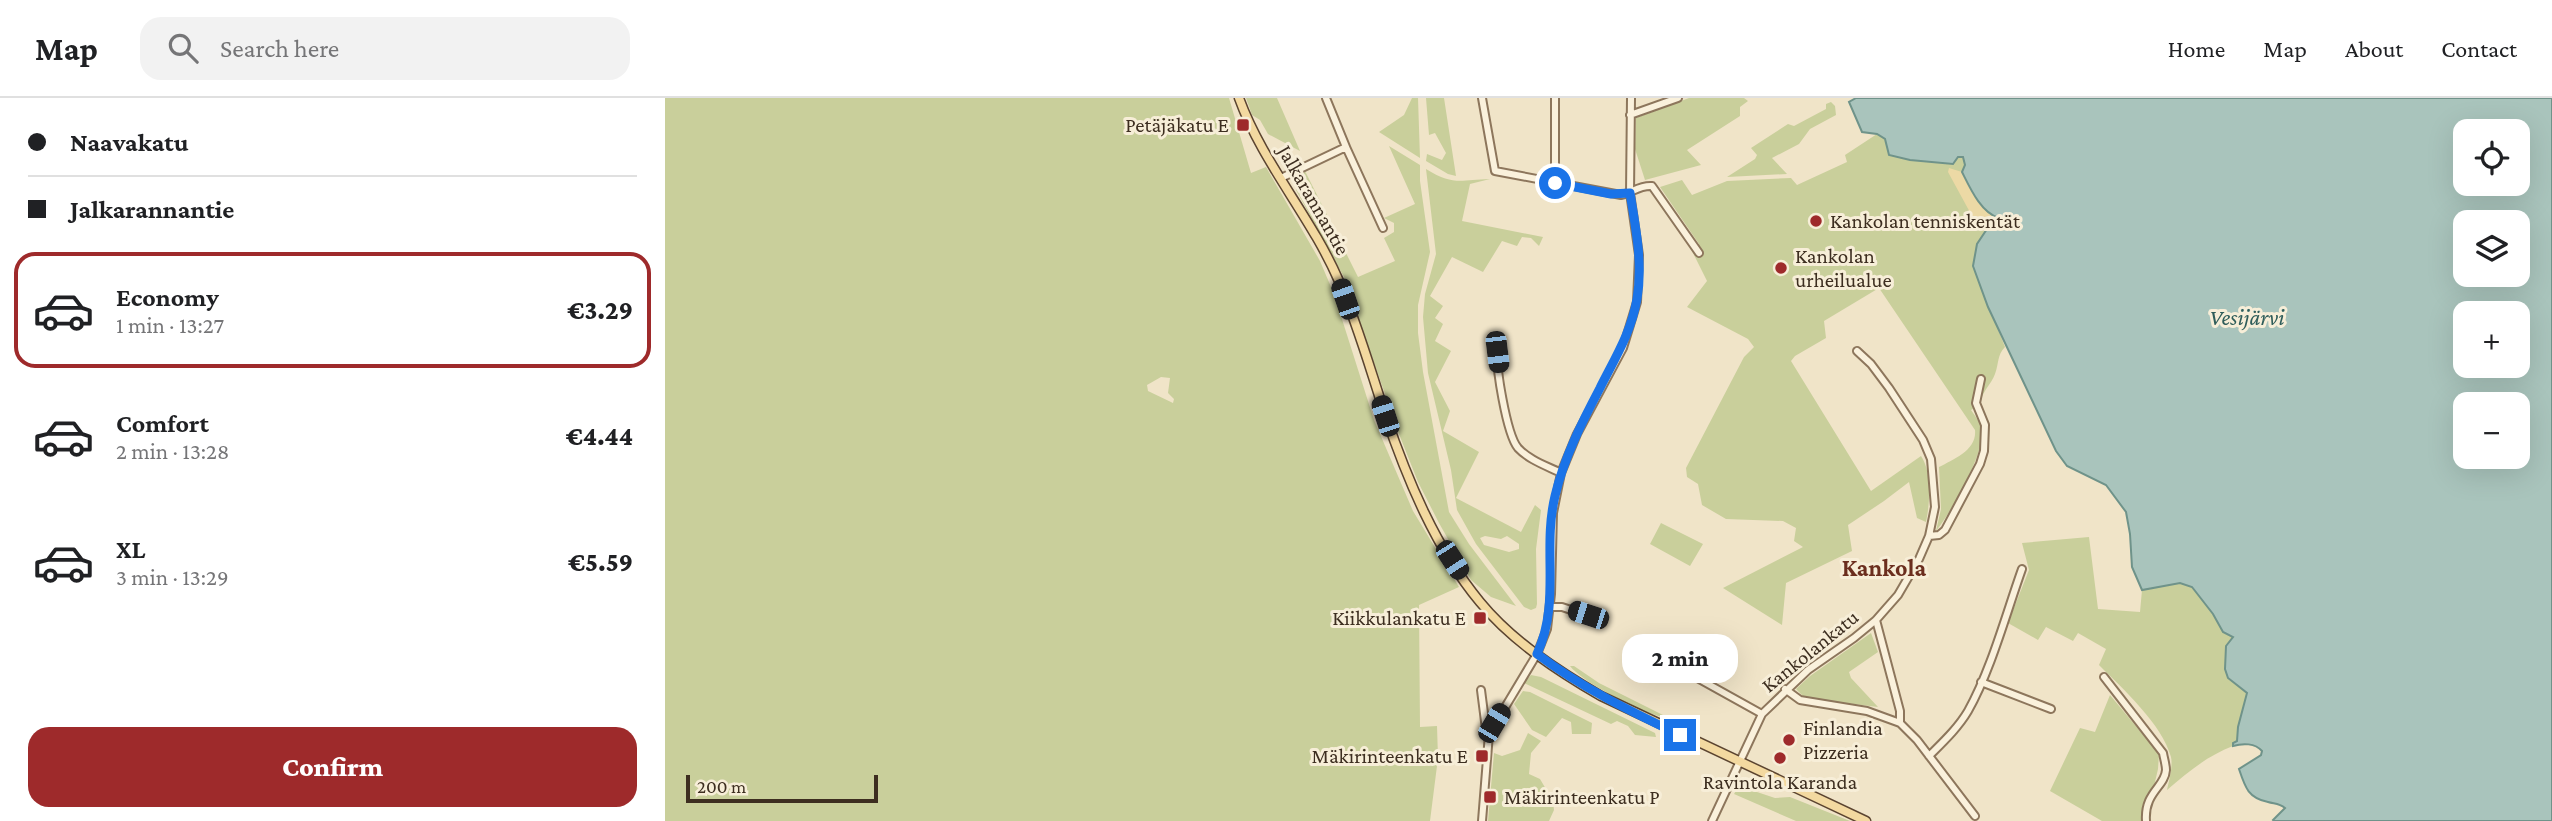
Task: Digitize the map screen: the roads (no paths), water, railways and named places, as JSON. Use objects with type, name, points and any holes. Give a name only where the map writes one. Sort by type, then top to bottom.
[{"type":"main road","name":"Jalkarannantie","points":[[1239,98],[1338,279],[1401,458],[1428,519],[1479,601],[1494,618],[1537,654],[1565,675],[1601,696],[1866,821]]},
{"type":"street","points":[[1326,98],[1383,228]]},
{"type":"street","points":[[1482,98],[1495,171],[1621,195],[1644,186],[1655,188],[1699,254]]},
{"type":"street","points":[[1555,98],[1555,183]]},
{"type":"street","points":[[1487,741],[1494,723],[1537,654],[1547,629],[1554,498],[1577,434],[1623,348],[1637,302],[1639,256],[1630,193],[1630,98]]},
{"type":"street","points":[[1630,116],[1678,98]]},
{"type":"street","points":[[1281,177],[1346,147]]},
{"type":"street","points":[[1498,345],[1499,374],[1513,442],[1526,455],[1561,474]]},
{"type":"street","name":"Kankolankatu","points":[[1712,821],[1762,714],[1785,690],[1876,620],[1898,595],[1929,536],[1935,507],[1935,481],[1931,459],[1923,440],[1889,388],[1857,351]]},
{"type":"street","points":[[1929,536],[1939,535],[1945,530],[1980,464],[1986,440],[1986,425],[1976,403],[1981,379]]},
{"type":"street","points":[[1929,755],[1967,712],[1981,682],[2022,569]]},
{"type":"street","points":[[1550,607],[1562,607],[1598,619]]},
{"type":"street","points":[[1876,620],[1900,711],[1900,723]]},
{"type":"street","points":[[1690,674],[1762,714]]},
{"type":"street","points":[[2104,677],[2163,754],[2166,769],[2164,778],[2153,790],[2145,808],[2146,821]]},
{"type":"street","points":[[1981,682],[2051,709]]},
{"type":"street","points":[[1481,690],[1487,741],[1482,821]]},
{"type":"street","points":[[1785,690],[1800,700],[1867,711],[1900,723],[1929,755],[1975,816]]},
{"type":"water","name":"Vesijärvi","points":[[1856,98],[2552,98],[2552,821],[2274,821],[2285,808],[2252,795],[2239,769],[2261,755],[2262,751],[2249,744],[2233,746],[2237,741],[2247,693],[2228,678],[2225,669],[2226,646],[2233,637],[2223,632],[2192,587],[2180,583],[2142,590],[2132,567],[2126,512],[2106,485],[2067,466],[2056,451],[1988,307],[1973,266],[1977,244],[1991,223],[1999,218],[1987,211],[1972,192],[1962,172],[1965,165],[1963,157],[1958,157],[1953,164],[1889,155],[1885,139],[1877,134],[1862,132],[1849,102]]},
{"type":"place","name":"Petäjäkatu E","points":[[1243,125]]},
{"type":"place","name":"Kankolan tenniskentät","points":[[1816,221]]},
{"type":"place","name":"Kankolan urheilualue","points":[[1781,268]]},
{"type":"place","name":"Kiikkulankatu E","points":[[1480,618]]},
{"type":"place","name":"Finlandia Pizzeria","points":[[1789,740]]},
{"type":"place","name":"Mäkirinteenkatu E","points":[[1482,756]]},
{"type":"place","name":"Ravintola Karanda","points":[[1780,758]]},
{"type":"place","name":"Mäkirinteenkatu P","points":[[1490,797]]},
{"type":"district","name":"Kankola","points":[[1884,567]]}]
